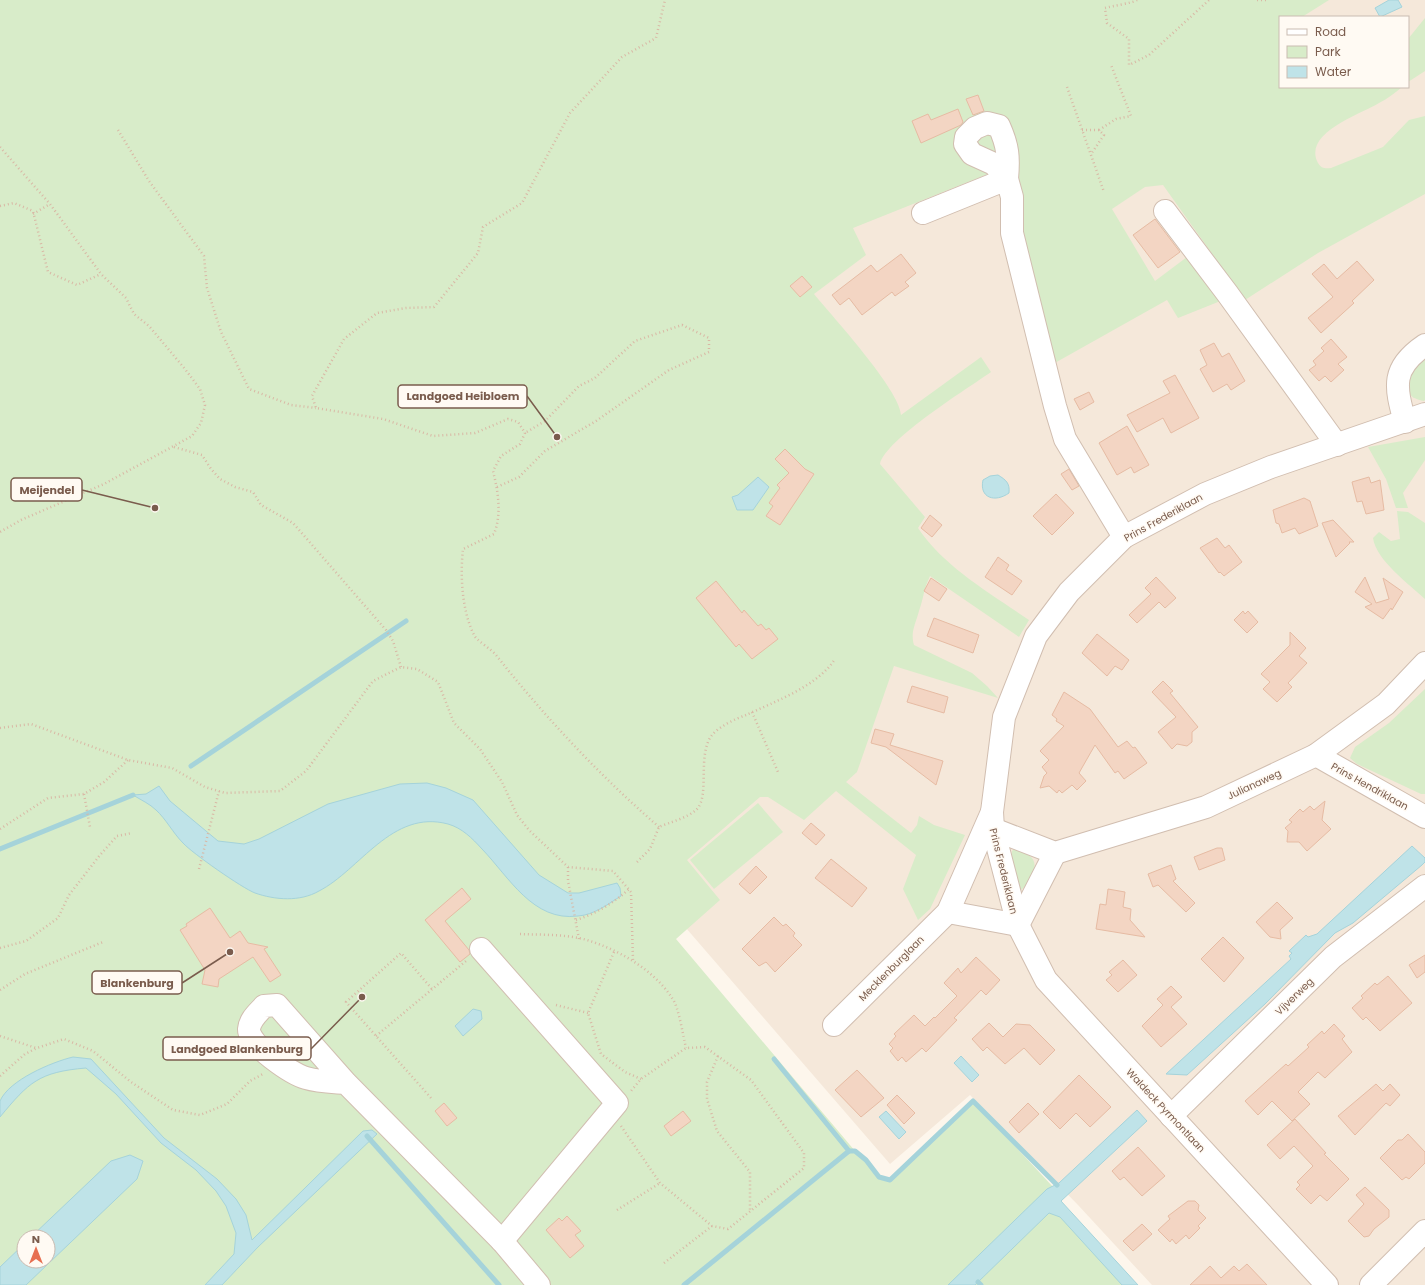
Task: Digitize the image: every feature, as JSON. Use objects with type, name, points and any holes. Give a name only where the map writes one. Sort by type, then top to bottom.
[{"type":"street","points":[[923,213],[1007,179],[1012,197],[1012,233],[1055,406],[1065,439],[1124,537]]},
{"type":"street","points":[[1165,211],[1227,293],[1337,445]]},
{"type":"street","points":[[1405,422],[1398,395],[1397,382],[1401,368],[1408,358],[1425,345]]},
{"type":"street","name":"Prins Frederiklaan","points":[[1018,925],[993,821],[1004,717],[1036,636],[1068,592],[1124,537],[1205,494],[1271,467],[1425,414]]},
{"type":"street","name":"Julianaweg","points":[[1055,853],[1206,807],[1316,755],[1386,704],[1425,663]]},
{"type":"street","name":"Prins Hendriklaan","points":[[1316,755],[1425,817]]},
{"type":"street","points":[[948,912],[1018,925],[1055,853],[993,821]]},
{"type":"street","name":"Mecklenburglaan","points":[[834,1025],[948,912],[993,821]]},
{"type":"street","name":"Vijverweg","points":[[1171,1116],[1333,957],[1425,886]]},
{"type":"street","name":"Waldeck Pyrmontlaan","points":[[1018,925],[1046,980],[1327,1285]]},
{"type":"street","points":[[481,949],[614,1107],[502,1241]]},
{"type":"street","points":[[346,1083],[306,1078],[282,1066],[255,1044],[249,1030],[252,1019],[264,1006],[277,1005],[346,1083],[502,1241],[539,1285]]},
{"type":"street","points":[[1371,1285],[1425,1231]]},
{"type":"path","points":[[316,408],[312,396],[344,339],[377,313],[406,308],[434,307],[478,253],[483,227],[522,203],[570,113],[622,57],[656,38],[665,0]]},
{"type":"path","points":[[1137,0],[1133,3],[1121,3],[1105,8],[1107,23],[1129,39],[1129,65],[1149,55],[1209,0]]},
{"type":"path","points":[[1257,0],[1270,0]]},
{"type":"path","points":[[1082,130],[1099,130],[1116,119],[1131,116],[1111,65]]},
{"type":"path","points":[[1067,87],[1104,192]]},
{"type":"path","points":[[118,130],[149,181],[204,256],[207,288],[219,325],[249,389],[291,404],[383,419],[433,436],[476,434],[508,419],[518,422],[525,433]]},
{"type":"path","points":[[1091,154],[1104,135],[1099,130]]},
{"type":"path","points":[[0,148],[50,204],[101,274],[126,298],[134,314],[153,332],[186,369],[200,389],[205,405],[201,423],[192,436],[104,484],[21,520],[0,532]]},
{"type":"path","points":[[0,206],[14,203],[33,211],[48,272],[77,285],[101,274]]},
{"type":"path","points":[[33,214],[50,204]]},
{"type":"path","points":[[497,487],[519,477],[545,451],[596,421],[669,370],[709,352],[709,338],[682,325],[634,341],[595,378],[579,386],[545,421],[525,433],[520,444],[501,456],[493,471],[497,487],[499,522],[494,534],[463,549],[462,562],[466,609],[475,637],[490,647],[527,694],[622,795],[659,827]]},
{"type":"path","points":[[174,447],[202,456],[211,469],[220,478],[235,487],[253,492],[261,505],[293,523],[386,630],[401,667]]},
{"type":"path","points":[[636,862],[650,849],[659,827],[688,815],[698,808],[703,792],[704,758],[712,735],[732,721],[789,694],[828,670],[835,659]]},
{"type":"path","points":[[0,728],[31,724],[128,760],[172,768],[205,787],[219,791],[254,793],[280,791],[306,771],[373,681],[401,667],[417,669],[438,682],[454,723],[480,749],[502,782],[517,815],[529,830],[568,867],[613,871],[629,889],[631,892],[633,962]]},
{"type":"path","points":[[752,712],[778,772]]},
{"type":"path","points":[[0,829],[48,798],[84,794],[104,782],[128,760]]},
{"type":"path","points":[[199,869],[219,791]]},
{"type":"path","points":[[84,794],[90,827]]},
{"type":"path","points":[[0,948],[26,941],[58,918],[69,895],[100,854],[117,836],[132,833]]},
{"type":"path","points":[[568,867],[568,881],[579,939]]},
{"type":"path","points":[[576,920],[588,916],[620,897],[629,889]]},
{"type":"path","points":[[520,934],[551,935],[586,940],[633,962],[659,981],[674,999],[686,1048]]},
{"type":"path","points":[[0,990],[25,974],[102,942]]},
{"type":"path","points":[[376,1036],[481,949]]},
{"type":"path","points":[[614,952],[588,1014],[601,1054],[625,1072],[641,1079]]},
{"type":"path","points":[[431,1098],[346,1002],[401,953],[432,989]]},
{"type":"path","points":[[554,1004],[588,1014]]},
{"type":"path","points":[[0,1036],[37,1048]]},
{"type":"path","points":[[0,1076],[26,1054],[37,1048],[64,1040],[93,1051],[131,1082],[173,1110],[200,1115],[227,1104],[250,1081],[271,1069],[282,1066]]},
{"type":"path","points":[[705,1047],[751,1080],[804,1153],[804,1168],[728,1229],[712,1226],[660,1183],[614,1107],[641,1079],[686,1048],[705,1047]]},
{"type":"path","points":[[718,1056],[707,1082],[707,1100],[717,1131],[750,1172],[750,1211]]},
{"type":"path","points":[[617,1210],[660,1183]]},
{"type":"path","points":[[664,1263],[712,1226]]},
{"type":"shaded area","points":[[931,0],[1425,0],[1425,1285],[1152,1285],[1078,1205],[970,1095],[890,1164],[673,913],[747,173]]},
{"type":"green space","points":[[0,0],[1329,0],[1304,16],[1279,16],[1279,88],[1401,88],[1391,96],[1336,126],[1318,143],[1315,152],[1320,166],[1331,168],[1383,147],[1409,120],[1425,116],[1425,194],[1318,253],[1245,300],[1163,185],[1145,187],[1112,209],[1155,281],[1191,254],[1223,300],[1178,318],[1167,300],[1053,364],[1008,166],[853,228],[866,255],[814,294],[864,353],[878,372],[890,389],[898,404],[901,415],[981,357],[991,372],[911,428],[896,441],[880,464],[925,517],[918,528],[941,555],[954,567],[1029,620],[1019,637],[930,576],[914,628],[914,645],[972,673],[998,698],[894,666],[857,772],[846,782],[911,833],[917,825],[919,816],[934,825],[965,835],[930,909],[918,920],[903,889],[916,855],[836,791],[804,820],[768,797],[760,797],[687,860],[720,900],[676,939],[855,1151],[866,1160],[879,1177],[890,1180],[973,1101],[1054,1188],[1064,1213],[1131,1285],[0,1285]]},
{"type":"green space","points":[[1425,18],[1425,71],[1409,81],[1409,38]]},
{"type":"green space","points":[[1425,353],[1424,401],[1419,400],[1409,394],[1406,377]]},
{"type":"green space","points":[[1425,437],[1425,460],[1403,493],[1408,508],[1396,508],[1386,479],[1368,447]]},
{"type":"green space","points":[[1397,511],[1408,512],[1425,523],[1425,599],[1394,571],[1380,555],[1375,546],[1373,538],[1379,532],[1391,541],[1400,539]]},
{"type":"green space","points":[[1425,689],[1425,794],[1421,794],[1357,764],[1350,758],[1355,747],[1389,723]]},
{"type":"green space","points":[[758,803],[783,832],[714,889],[690,860]]},
{"type":"green space","points":[[1015,848],[1031,857],[1035,864],[1030,880],[1021,890],[1016,889],[1011,862],[1012,851]]},
{"type":"water","points":[[1389,0],[1398,0],[1402,7],[1382,16],[1379,16],[1375,8]]},
{"type":"water","points":[[998,475],[1007,482],[1009,493],[998,498],[989,497],[983,491],[983,480],[990,476]]},
{"type":"water","points":[[758,477],[769,487],[753,510],[737,510],[732,497],[738,495]]},
{"type":"water","points":[[427,783],[446,788],[473,800],[539,875],[568,893],[579,893],[617,883],[620,888],[621,896],[590,914],[562,916],[548,912],[535,905],[523,895],[478,845],[458,828],[448,824],[428,822],[410,825],[393,833],[378,844],[349,870],[312,895],[287,899],[271,897],[249,890],[206,862],[183,843],[156,810],[133,795],[146,794],[159,786],[170,801],[218,841],[244,844],[259,839],[328,804],[400,784]]},
{"type":"water","points":[[1412,846],[1425,858],[1425,862],[1422,865],[1353,923],[1335,933],[1265,1004],[1187,1075],[1166,1074],[1291,959],[1289,956],[1292,953],[1289,951],[1306,935],[1308,937],[1317,934]]},
{"type":"water","points":[[473,1009],[481,1011],[482,1019],[463,1036],[455,1026]]},
{"type":"water","points":[[961,1056],[979,1075],[972,1082],[954,1063]]},
{"type":"water","points":[[73,1057],[91,1059],[164,1138],[217,1179],[236,1199],[246,1215],[252,1240],[363,1131],[372,1130],[377,1134],[258,1247],[222,1285],[205,1285],[234,1254],[236,1233],[226,1206],[216,1191],[196,1170],[161,1143],[116,1094],[86,1068],[57,1072],[36,1081],[19,1095],[0,1117],[0,1101],[12,1086],[32,1073],[64,1059]]},
{"type":"water","points":[[1137,1110],[1147,1121],[1061,1201],[1138,1285],[1122,1285],[1060,1217],[1049,1213],[975,1285],[948,1285],[1047,1189],[1059,1183]]},
{"type":"water","points":[[886,1111],[906,1132],[899,1139],[879,1117]]},
{"type":"water","points":[[130,1155],[143,1161],[137,1179],[56,1256],[56,1229],[39,1229],[111,1161]]},
{"type":"water","points":[[16,1252],[16,1269],[43,1269],[26,1285],[0,1285],[0,1267]]},
{"type":"building","points":[[978,95],[984,111],[973,115],[966,99]]},
{"type":"building","points":[[958,109],[963,122],[961,125],[921,143],[912,121],[928,114],[931,120]]},
{"type":"building","points":[[1155,219],[1180,252],[1158,268],[1133,235]]},
{"type":"building","points":[[901,254],[916,273],[905,282],[909,286],[895,296],[892,292],[862,315],[849,298],[840,305],[832,295],[871,265],[877,272]]},
{"type":"building","points":[[1357,261],[1374,280],[1352,301],[1354,303],[1321,333],[1308,318],[1333,297],[1312,274],[1324,264],[1337,279]]},
{"type":"building","points":[[802,276],[812,287],[800,297],[790,286]]},
{"type":"building","points":[[1331,339],[1347,357],[1338,364],[1344,370],[1331,382],[1325,376],[1319,381],[1309,370],[1316,365],[1313,361],[1324,351],[1321,348]]},
{"type":"building","points":[[1214,343],[1222,357],[1229,353],[1245,381],[1231,390],[1227,384],[1213,392],[1200,369],[1207,365],[1200,350]]},
{"type":"building","points":[[1175,375],[1199,418],[1171,433],[1163,418],[1137,432],[1127,415],[1170,393],[1163,381]]},
{"type":"building","points":[[1089,392],[1094,402],[1080,410],[1074,399]]},
{"type":"building","points":[[1127,426],[1149,465],[1134,473],[1131,467],[1117,475],[1099,443]]},
{"type":"building","points":[[785,449],[805,469],[814,474],[780,525],[766,516],[773,506],[769,503],[780,488],[777,485],[789,473],[775,459]]},
{"type":"building","points":[[1069,469],[1079,486],[1072,490],[1061,474]]},
{"type":"building","points":[[1369,477],[1371,483],[1380,480],[1384,510],[1366,514],[1362,501],[1357,502],[1352,482]]},
{"type":"building","points":[[1056,494],[1074,513],[1052,535],[1033,516]]},
{"type":"building","points":[[1304,498],[1310,501],[1318,526],[1299,534],[1295,528],[1282,533],[1279,524],[1276,523],[1273,510]]},
{"type":"building","points":[[930,515],[942,525],[932,537],[921,528]]},
{"type":"building","points":[[1333,520],[1354,542],[1349,542],[1350,543],[1336,557],[1322,523]]},
{"type":"building","points":[[1217,538],[1225,548],[1229,545],[1242,562],[1224,576],[1220,572],[1219,573],[1200,548]]},
{"type":"building","points":[[998,557],[1009,565],[1006,570],[1022,581],[1012,595],[985,577]]},
{"type":"building","points":[[1156,577],[1176,598],[1165,608],[1159,602],[1137,623],[1129,615],[1151,594],[1145,588]]},
{"type":"building","points":[[1365,577],[1376,603],[1389,599],[1383,578],[1403,592],[1392,610],[1391,608],[1383,619],[1365,607],[1372,604],[1355,592]]},
{"type":"building","points":[[931,578],[947,589],[939,601],[924,591]]},
{"type":"building","points":[[716,581],[742,613],[744,610],[758,626],[761,624],[766,630],[769,628],[778,639],[752,659],[739,644],[736,647],[696,598]]},
{"type":"building","points":[[1243,611],[1245,614],[1248,611],[1258,622],[1247,633],[1234,620]]},
{"type":"building","points":[[934,618],[979,635],[973,653],[927,636]]},
{"type":"building","points":[[1290,632],[1306,648],[1299,656],[1307,663],[1288,683],[1292,687],[1277,702],[1263,689],[1270,682],[1261,674],[1290,645]]},
{"type":"building","points":[[1097,634],[1129,660],[1122,670],[1115,666],[1107,676],[1082,653]]},
{"type":"building","points":[[1163,681],[1173,691],[1170,693],[1198,727],[1192,732],[1192,742],[1187,746],[1177,744],[1172,749],[1158,732],[1176,717],[1152,692]]},
{"type":"building","points":[[912,686],[948,697],[944,713],[907,702]]},
{"type":"building","points":[[1064,692],[1090,709],[1118,747],[1127,741],[1133,748],[1135,747],[1147,763],[1124,779],[1118,771],[1115,773],[1095,745],[1079,773],[1086,781],[1077,790],[1072,785],[1062,793],[1059,790],[1057,793],[1049,786],[1040,788],[1044,776],[1047,773],[1042,767],[1049,760],[1040,751],[1064,726],[1056,721],[1057,719],[1052,715]]},
{"type":"building","points":[[875,729],[894,734],[890,745],[943,761],[936,785],[886,747],[871,743]]},
{"type":"building","points":[[1325,801],[1322,820],[1331,829],[1307,851],[1299,842],[1287,842],[1288,831],[1285,828],[1292,822],[1289,820],[1300,809],[1303,812],[1310,806],[1314,810]]},
{"type":"building","points":[[811,823],[825,835],[816,845],[802,833]]},
{"type":"building","points":[[1217,848],[1222,848],[1225,860],[1199,870],[1194,857]]},
{"type":"building","points":[[831,859],[867,888],[852,907],[815,878]]},
{"type":"building","points":[[1171,865],[1176,879],[1173,881],[1195,903],[1186,912],[1158,885],[1153,887],[1148,874]]},
{"type":"building","points":[[756,866],[767,877],[750,894],[739,884]]},
{"type":"building","points":[[462,888],[471,899],[445,921],[469,950],[470,954],[460,962],[425,920]]},
{"type":"building","points":[[1108,889],[1125,892],[1123,907],[1131,909],[1130,920],[1145,937],[1096,929],[1100,904],[1106,905]]},
{"type":"building","points":[[1277,902],[1293,918],[1280,930],[1281,939],[1270,937],[1256,922]]},
{"type":"building","points":[[210,908],[230,938],[240,931],[248,943],[268,947],[264,949],[281,975],[270,982],[253,957],[219,979],[218,987],[202,984],[205,970],[180,930],[187,926],[186,924]]},
{"type":"building","points":[[774,917],[783,926],[786,924],[795,933],[793,936],[802,945],[775,972],[766,962],[759,966],[742,949]]},
{"type":"building","points":[[1223,937],[1244,958],[1224,982],[1201,959]]},
{"type":"building","points":[[1425,955],[1425,972],[1417,978],[1409,965]]},
{"type":"building","points":[[976,957],[1000,980],[986,995],[981,990],[954,1018],[957,1020],[926,1052],[922,1048],[906,1062],[902,1057],[898,1061],[890,1051],[893,1048],[889,1044],[896,1036],[894,1034],[914,1015],[925,1026],[934,1017],[935,1018],[957,996],[944,983],[958,968],[961,973]]},
{"type":"building","points":[[1123,960],[1137,975],[1118,992],[1106,980],[1112,975],[1109,972]]},
{"type":"building","points":[[1388,976],[1412,1003],[1380,1031],[1366,1017],[1363,1020],[1352,1008],[1363,998],[1361,996],[1375,983],[1377,985]]},
{"type":"building","points":[[1171,986],[1182,997],[1171,1007],[1187,1024],[1161,1047],[1142,1026],[1163,1005],[1157,999]]},
{"type":"building","points":[[989,1023],[1003,1037],[1016,1024],[1030,1025],[1055,1050],[1040,1065],[1024,1048],[1005,1064],[987,1047],[983,1051],[972,1039]]},
{"type":"building","points":[[1334,1024],[1345,1036],[1342,1039],[1352,1052],[1325,1078],[1318,1072],[1298,1092],[1310,1104],[1292,1121],[1272,1101],[1258,1115],[1245,1101],[1286,1064],[1288,1066],[1309,1047],[1307,1045],[1322,1031],[1324,1034]]},
{"type":"building","points":[[857,1070],[884,1098],[861,1117],[835,1090]]},
{"type":"building","points":[[1079,1075],[1111,1107],[1090,1127],[1076,1113],[1060,1129],[1043,1112]]},
{"type":"building","points":[[1376,1084],[1383,1091],[1390,1084],[1400,1095],[1390,1106],[1386,1103],[1355,1135],[1338,1116]]},
{"type":"building","points":[[897,1095],[915,1113],[904,1124],[887,1105]]},
{"type":"building","points":[[444,1103],[457,1118],[447,1126],[435,1111]]},
{"type":"building","points":[[1028,1103],[1039,1114],[1019,1133],[1009,1122]]},
{"type":"building","points":[[683,1111],[691,1121],[671,1136],[664,1126]]},
{"type":"building","points":[[1295,1119],[1326,1153],[1324,1154],[1349,1179],[1327,1201],[1320,1195],[1311,1204],[1296,1189],[1300,1185],[1297,1182],[1313,1166],[1294,1146],[1280,1159],[1267,1145]]},
{"type":"building","points":[[1408,1134],[1425,1152],[1425,1163],[1409,1179],[1406,1177],[1402,1180],[1380,1158],[1398,1140],[1402,1140]]},
{"type":"building","points":[[1138,1147],[1165,1176],[1142,1196],[1124,1177],[1120,1180],[1112,1171]]},
{"type":"building","points":[[1365,1187],[1389,1210],[1389,1217],[1374,1229],[1369,1236],[1364,1237],[1348,1221],[1364,1204],[1356,1195]]},
{"type":"building","points":[[1188,1201],[1195,1201],[1199,1205],[1198,1210],[1206,1218],[1198,1226],[1200,1228],[1189,1239],[1186,1235],[1176,1244],[1172,1239],[1170,1242],[1158,1230],[1170,1219],[1168,1216]]},
{"type":"building","points":[[567,1216],[581,1231],[575,1235],[584,1246],[570,1258],[546,1230],[559,1218],[562,1221]]},
{"type":"building","points":[[1142,1224],[1152,1234],[1133,1251],[1123,1241]]},
{"type":"building","points":[[1247,1264],[1267,1285],[1190,1285],[1210,1266],[1221,1278],[1234,1266],[1239,1271]]},
{"type":"waterway","points":[[191,766],[406,621]]},
{"type":"waterway","points":[[0,849],[133,795]]},
{"type":"waterway","points":[[774,1059],[849,1151]]},
{"type":"waterway","points":[[684,1285],[849,1151],[855,1151],[866,1160],[879,1177],[890,1180],[973,1101],[1057,1185]]},
{"type":"waterway","points":[[367,1136],[499,1285]]},
{"type":"waterway","points":[[978,1282],[981,1285]]},
{"type":"place","name":"Landgoed Heibloem","points":[[557,437]]},
{"type":"place","name":"Meijendel","points":[[155,508]]},
{"type":"place","name":"Blankenburg","points":[[230,952]]},
{"type":"place","name":"Landgoed Blankenburg","points":[[362,997]]}]
